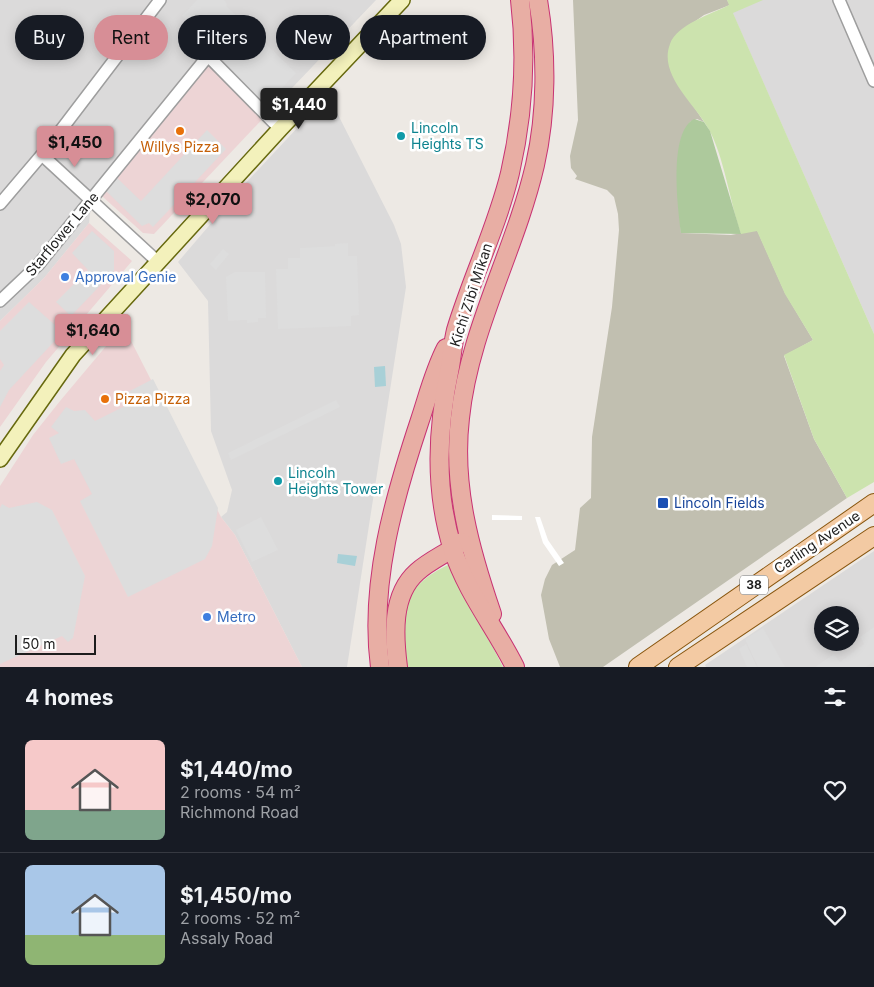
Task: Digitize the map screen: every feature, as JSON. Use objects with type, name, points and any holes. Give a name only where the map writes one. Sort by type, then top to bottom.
[{"type":"highway","name":"Kichi Zībī Mīkan","points":[[515,667],[501,640],[469,591],[453,549],[441,490],[439,446],[442,406],[456,330],[504,193],[519,128],[524,54],[520,0]]},
{"type":"highway","name":"Kichi Zībī Mīkan","points":[[501,640],[468,537],[459,476],[460,418],[473,354],[535,165],[542,117],[543,74],[538,0]]},
{"type":"highway","points":[[380,667],[377,630],[379,599],[392,515],[406,460],[436,372],[456,330]]},
{"type":"highway","points":[[398,667],[396,614],[403,590],[417,572],[468,537]]},
{"type":"main road","points":[[0,459],[65,364],[280,129],[402,0]]},
{"type":"main road","name":"Carling Avenue","points":[[638,667],[874,503]]},
{"type":"main road","name":"Carling Avenue","points":[[678,667],[874,536]]},
{"type":"street","points":[[839,0],[874,81]]},
{"type":"street","points":[[0,204],[42,155],[154,2]]},
{"type":"street","name":"Starflower Lane","points":[[0,301],[38,266],[208,56],[280,129]]},
{"type":"street","points":[[42,155],[158,262]]},
{"type":"shaded area","points":[[0,0],[376,0],[350,27],[350,15],[276,15],[276,60],[319,60],[270,111],[217,60],[266,60],[266,15],[178,15],[178,60],[196,60],[93,188],[89,223],[44,278],[0,321]]},
{"type":"shaded area","points":[[197,0],[224,0],[227,4],[226,6],[235,15],[183,15]]},
{"type":"shaded area","points":[[573,0],[727,0],[730,5],[704,15],[677,34],[674,77],[704,122],[697,119],[690,122],[680,144],[677,182],[681,233],[731,235],[757,230],[785,293],[813,340],[784,356],[814,439],[847,498],[603,667],[560,667],[549,639],[541,595],[545,579],[552,565],[575,550],[580,508],[591,498],[592,437],[612,307],[619,230],[614,197],[607,190],[575,179],[577,176],[571,168],[570,156],[578,120]]},
{"type":"shaded area","points":[[727,0],[874,0],[874,334],[753,59]]},
{"type":"shaded area","points":[[266,44],[276,54],[276,60],[282,60],[296,73],[266,105],[223,62],[224,60],[266,60]]},
{"type":"shaded area","points":[[196,60],[217,60],[270,111],[154,234],[143,233],[93,188]]},
{"type":"shaded area","points":[[328,95],[394,225],[401,244],[406,287],[347,667],[302,667],[235,535],[221,517],[227,512],[232,490],[211,431],[208,301],[178,262],[243,186]]},
{"type":"shaded area","points":[[207,130],[226,149],[153,227],[149,223],[142,226],[105,190],[117,178],[141,201]]},
{"type":"shaded area","points":[[89,223],[132,261],[46,362],[0,427],[0,321],[44,278]]},
{"type":"shaded area","points":[[92,231],[114,251],[114,271],[71,316],[56,302],[88,270],[72,253]]},
{"type":"shaded area","points":[[348,243],[348,256],[357,256],[359,315],[351,316],[351,326],[278,329],[276,269],[288,269],[288,258],[300,258],[300,248],[335,246],[335,244]]},
{"type":"shaded area","points":[[223,249],[229,254],[216,270],[210,264]]},
{"type":"shaded area","points":[[235,272],[265,272],[266,318],[258,318],[258,322],[247,323],[247,320],[228,321],[226,277]]},
{"type":"shaded area","points":[[29,302],[63,332],[9,390],[0,407],[0,371],[4,365],[0,359],[0,331]]},
{"type":"shaded area","points":[[123,331],[128,335],[221,517],[235,535],[302,667],[0,667],[0,486],[33,435],[112,339]]},
{"type":"shaded area","points":[[153,379],[218,508],[212,546],[205,559],[128,597],[80,501],[92,494],[74,459],[61,464],[49,438],[59,433],[51,427],[66,407],[74,411],[85,410],[95,421],[131,403],[126,393]]},
{"type":"shaded area","points":[[336,400],[340,407],[231,460],[228,453]]},
{"type":"shaded area","points":[[37,502],[52,510],[85,576],[73,638],[68,642],[62,636],[0,664],[0,508],[2,504],[9,508]]},
{"type":"shaded area","points":[[261,517],[278,550],[252,562],[236,530]]},
{"type":"shaded area","points":[[874,551],[874,667],[706,667],[705,665]]},
{"type":"shaded area","points":[[874,627],[874,661],[866,667],[815,667],[834,654],[840,662],[855,651],[859,651],[859,648],[864,644],[860,637]]},
{"type":"shaded area","points":[[763,628],[785,667],[758,667],[745,639]]},
{"type":"shaded area","points":[[746,644],[757,667],[747,667],[739,649]]},
{"type":"green space","points":[[727,0],[763,0],[733,13],[874,334],[874,482],[847,498],[814,439],[784,355],[813,340],[785,294],[757,231],[741,234],[723,165],[714,139],[673,78],[669,67],[670,44],[674,37],[687,25],[729,5]]},
{"type":"green space","points":[[694,119],[704,122],[710,131],[741,234],[681,233],[677,190],[678,155],[681,139],[686,127]]},
{"type":"green space","points":[[450,564],[503,667],[405,667],[402,633],[406,605],[420,583]]},
{"type":"water","points":[[385,366],[386,386],[375,387],[374,367]]},
{"type":"water","points":[[338,554],[357,556],[355,566],[337,563]]},
{"type":"pier","points":[[492,515],[522,516],[522,520],[492,520]]},
{"type":"pier","points":[[535,517],[540,517],[548,540],[564,563],[559,566],[543,543]]},
{"type":"place","name":"Willys Pizza","points":[[180,131]]},
{"type":"place","name":"Lincoln Heights TS","points":[[401,136]]},
{"type":"place","name":"Approval Genie","points":[[65,277]]},
{"type":"place","name":"Pizza Pizza","points":[[105,399]]},
{"type":"place","name":"Lincoln Heights Tower","points":[[278,481]]},
{"type":"place","name":"Lincoln Fields","points":[[663,503]]},
{"type":"place","name":"Metro","points":[[207,617]]}]
